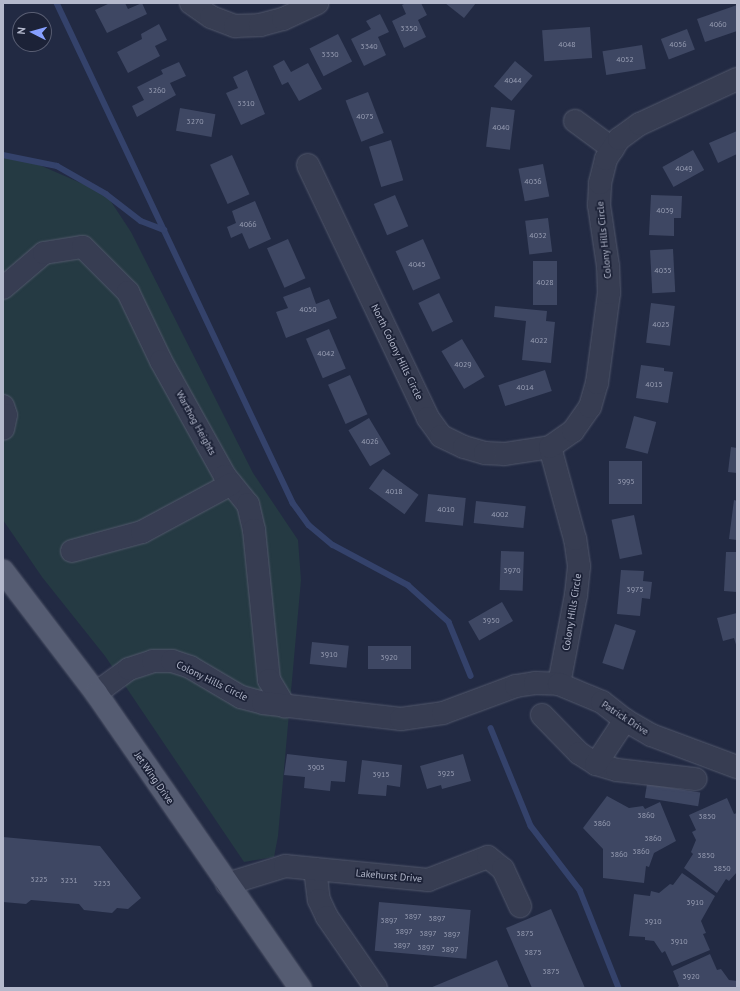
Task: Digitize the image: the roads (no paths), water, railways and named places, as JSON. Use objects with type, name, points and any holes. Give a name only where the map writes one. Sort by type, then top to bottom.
[{"type":"main road","name":"Jet Wing Drive","points":[[3,571],[96,693],[300,988]]},
{"type":"street","points":[[191,3],[211,17],[235,26],[260,25],[283,19],[318,3]]},
{"type":"street","name":"Colony Hills Circle","points":[[96,693],[129,669],[153,661],[172,661],[190,668],[241,697],[285,706],[401,719],[422,718],[443,713],[516,686],[535,683],[559,684],[576,595],[579,566],[575,539],[550,447],[577,425],[590,407],[597,383],[609,293],[608,266],[599,204],[600,183],[606,160],[619,139],[640,124],[737,79]]},
{"type":"street","points":[[575,121],[613,149]]},
{"type":"street","name":"North Colony Hills Circle","points":[[308,165],[428,418],[442,436],[464,447],[485,453],[505,454],[550,447]]},
{"type":"street","name":"Warthog Heights","points":[[3,288],[44,253],[83,247],[128,292],[162,361],[231,484],[248,504],[254,530],[269,680],[285,706]]},
{"type":"street","points":[[3,406],[6,415],[3,429]]},
{"type":"street","points":[[72,551],[142,532],[231,484]]},
{"type":"street","name":"Patrick Drive","points":[[559,684],[602,702],[625,720],[651,735],[737,767]]},
{"type":"street","points":[[542,716],[579,753],[596,764],[617,770],[695,779]]},
{"type":"street","points":[[596,764],[625,720]]},
{"type":"street","name":"Lakehurst Drive","points":[[227,884],[285,866],[428,880],[488,857],[503,868],[520,906]]},
{"type":"street","points":[[316,869],[319,900],[327,917],[376,988]]},
{"type":"waterway","points":[[57,3],[293,503],[309,525],[333,545],[408,585],[449,622],[471,676]]},
{"type":"waterway","points":[[3,155],[57,166],[106,194],[141,221],[164,230]]},
{"type":"waterway","points":[[491,728],[531,826],[580,890],[619,988]]}]
